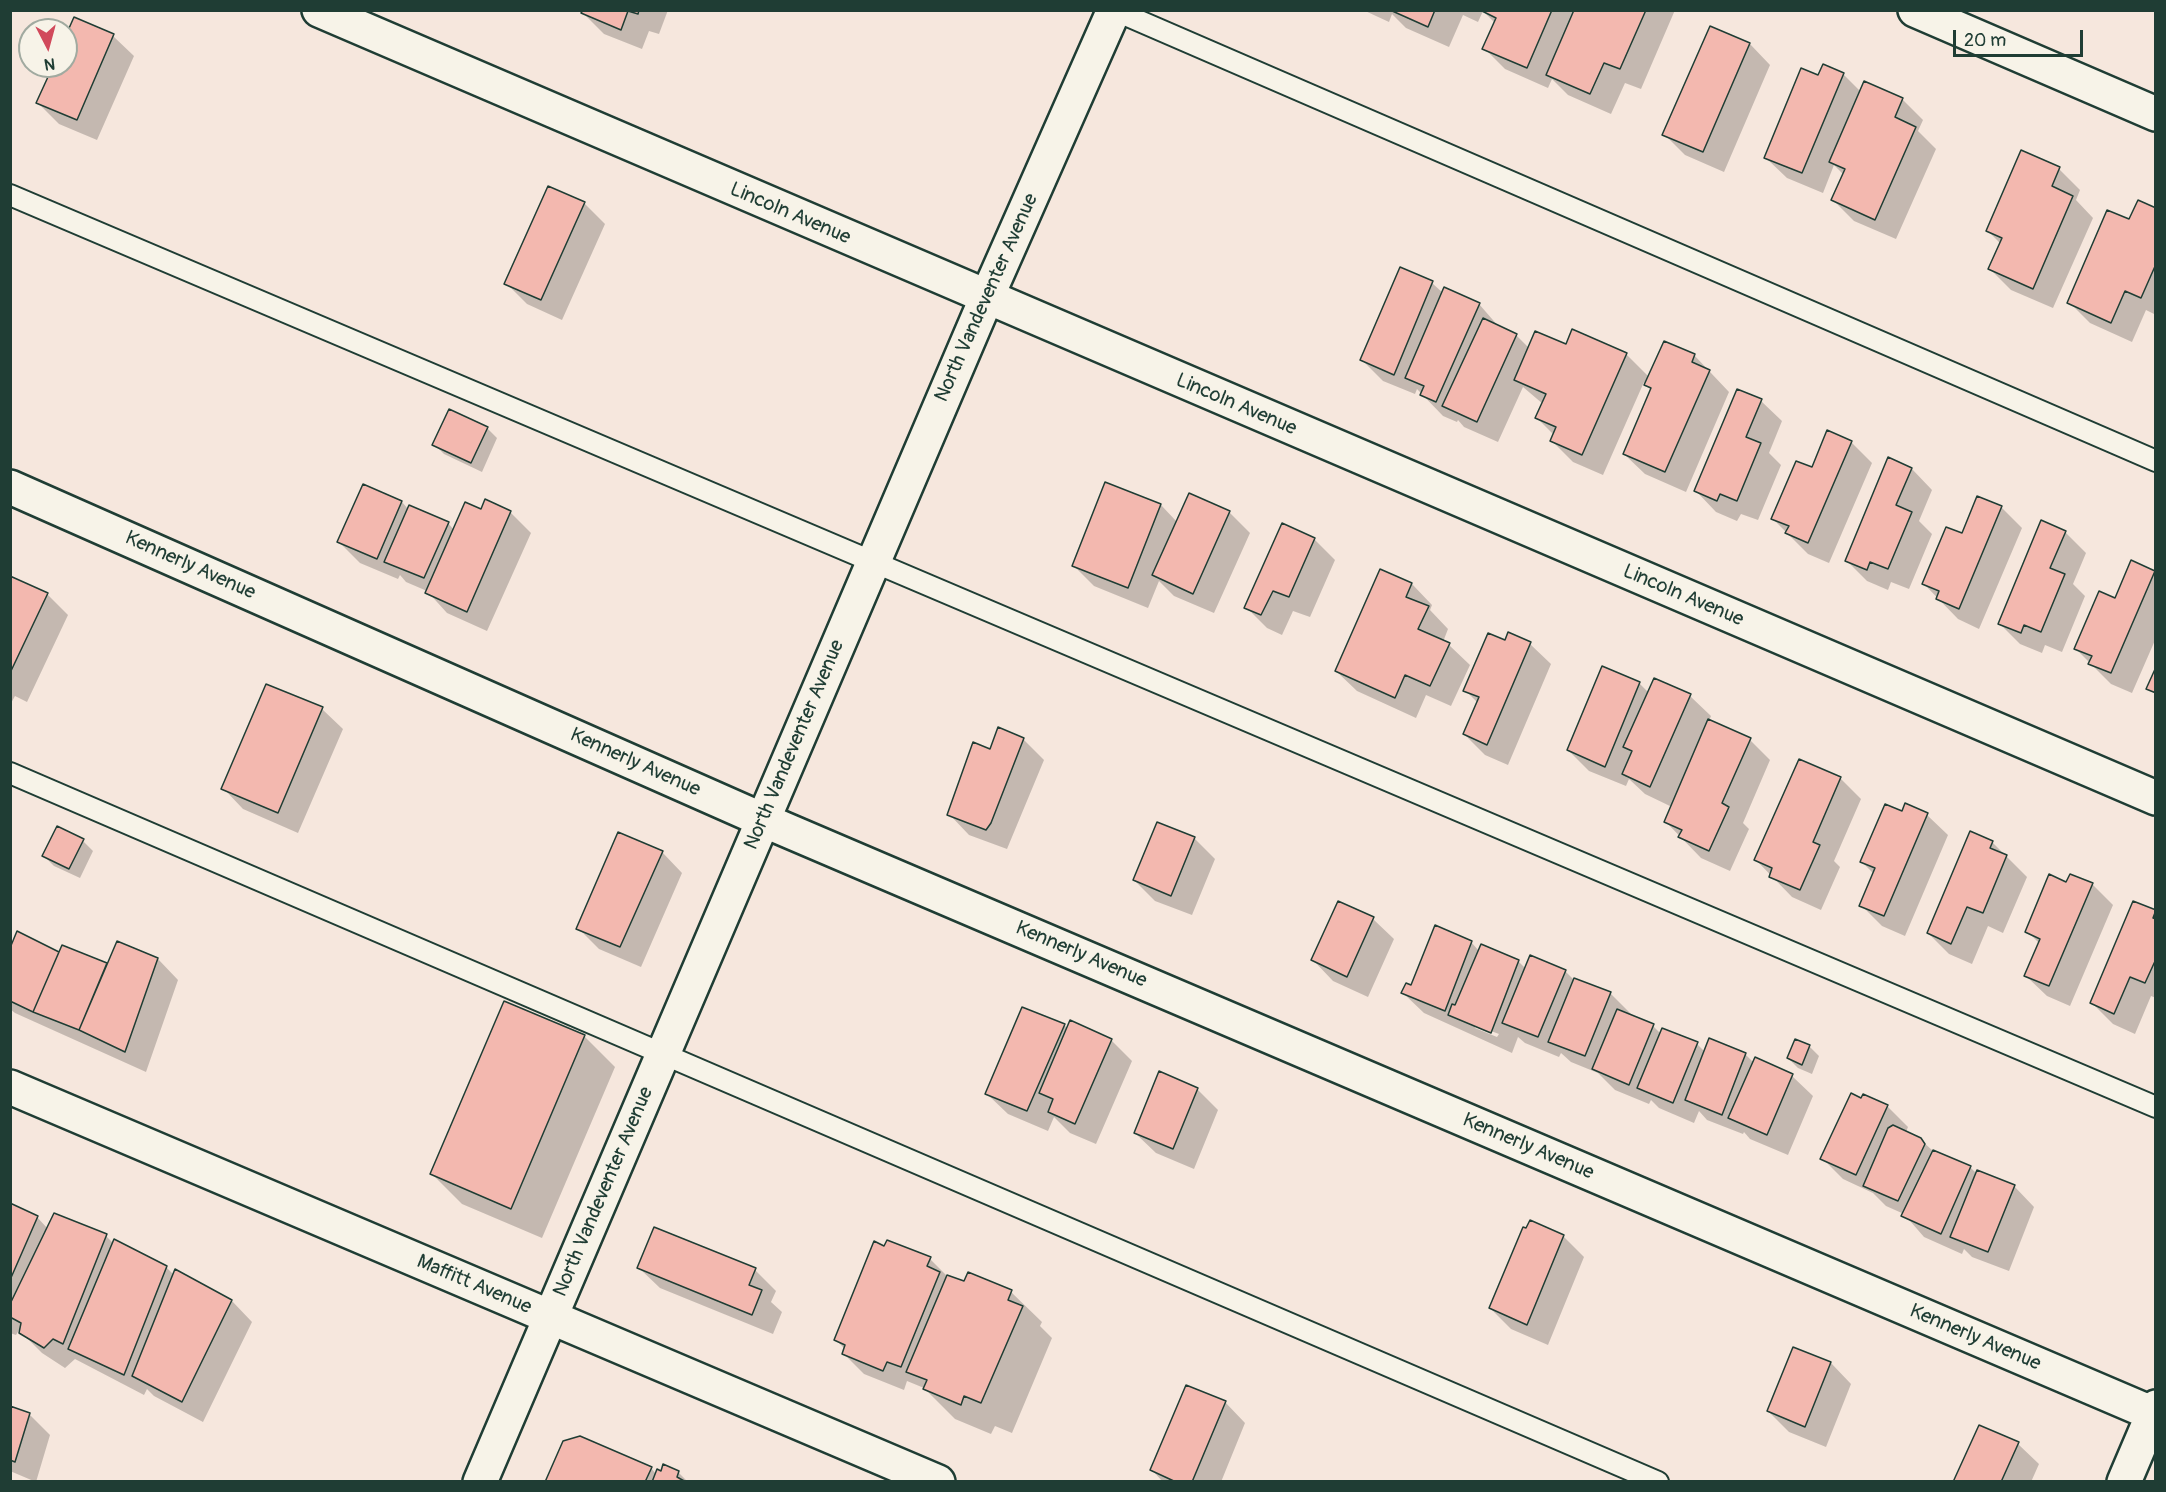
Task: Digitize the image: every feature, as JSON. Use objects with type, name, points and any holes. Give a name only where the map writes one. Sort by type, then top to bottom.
[{"type":"street","name":"Lincoln Avenue","points":[[319,10],[986,299],[2156,798]]},
{"type":"street","name":"North Vandeventer Avenue","points":[[480,1482],[986,299],[1114,10]]},
{"type":"street","points":[[1915,10],[2156,114]]},
{"type":"street","name":"Kennerly Avenue","points":[[10,487],[764,819],[2154,1412]]},
{"type":"street","name":"Maffitt Avenue","points":[[10,1087],[938,1482]]},
{"type":"street","points":[[2124,1482],[2154,1412]]},
{"type":"lane","points":[[1114,10],[2156,461]]},
{"type":"lane","points":[[10,195],[2156,1107]]},
{"type":"lane","points":[[10,773],[1658,1482]]},
{"type":"building","points":[[583,10],[639,10],[638,14],[628,11],[621,30],[581,13]]},
{"type":"building","points":[[1390,10],[1435,10],[1428,27]]},
{"type":"building","points":[[1480,10],[1552,10],[1527,68],[1482,49],[1496,18]]},
{"type":"building","points":[[1574,10],[1646,10],[1620,69],[1604,63],[1590,94],[1546,75]]},
{"type":"building","points":[[78,19],[114,34],[77,120],[36,103],[47,78],[78,78]]},
{"type":"building","points":[[1710,26],[1750,43],[1703,152],[1662,135]]},
{"type":"building","points":[[1823,64],[1844,73],[1802,173],[1764,158],[1801,68],[1818,75]]},
{"type":"building","points":[[1864,81],[1903,98],[1895,117],[1916,127],[1875,220],[1831,200],[1845,169],[1829,162]]},
{"type":"building","points":[[2021,150],[2060,167],[2052,186],[2073,196],[2033,289],[1988,269],[2002,238],[1986,231]]},
{"type":"building","points":[[548,186],[585,202],[541,300],[504,284]]},
{"type":"building","points":[[2138,200],[2156,208],[2156,264],[2141,298],[2125,291],[2111,323],[2067,303],[2107,210],[2129,219]]},
{"type":"building","points":[[1400,267],[1433,281],[1394,375],[1360,360]]},
{"type":"building","points":[[1444,287],[1480,303],[1436,402],[1420,395],[1424,386],[1405,378]]},
{"type":"building","points":[[1483,318],[1517,334],[1477,422],[1442,406]]},
{"type":"building","points":[[1572,329],[1627,353],[1582,455],[1550,441],[1556,427],[1535,418],[1546,394],[1514,380],[1535,331],[1566,344]]},
{"type":"building","points":[[1664,341],[1695,354],[1692,362],[1710,370],[1665,472],[1623,454],[1651,388],[1644,385]]},
{"type":"building","points":[[1737,389],[1762,399],[1746,437],[1761,443],[1737,501],[1720,494],[1717,501],[1694,491]]},
{"type":"building","points":[[449,409],[488,427],[471,463],[432,445]]},
{"type":"building","points":[[1827,430],[1852,441],[1808,543],[1785,533],[1789,526],[1771,519],[1796,461],[1812,467]]},
{"type":"building","points":[[1888,457],[1912,468],[1896,505],[1912,512],[1888,569],[1870,562],[1867,570],[1845,561]]},
{"type":"building","points":[[1105,482],[1161,504],[1128,588],[1072,566]]},
{"type":"building","points":[[363,484],[402,501],[377,559],[337,542]]},
{"type":"building","points":[[1189,493],[1230,511],[1193,594],[1152,575]]},
{"type":"building","points":[[1977,496],[2002,506],[1959,609],[1936,599],[1939,591],[1922,584],[1946,527],[1962,533]]},
{"type":"building","points":[[485,499],[511,511],[467,612],[425,593],[465,502],[481,509]]},
{"type":"building","points":[[409,505],[449,522],[424,578],[384,562]]},
{"type":"building","points":[[2041,520],[2066,531],[2050,568],[2065,574],[2041,632],[2024,625],[2021,633],[1998,624]]},
{"type":"building","points":[[1282,523],[1315,538],[1289,597],[1273,591],[1261,615],[1244,608]]},
{"type":"building","points":[[2131,560],[2155,571],[2111,673],[2088,664],[2092,656],[2074,649],[2099,591],[2115,598]]},
{"type":"building","points":[[1380,569],[1412,583],[1406,597],[1429,606],[1418,629],[1450,643],[1430,686],[1405,675],[1395,698],[1335,671]]},
{"type":"building","points":[[10,576],[48,593],[10,673]]},
{"type":"building","points":[[1508,632],[1531,642],[1487,745],[1463,734],[1479,697],[1463,691],[1488,633],[1505,640]]},
{"type":"building","points":[[1602,666],[1640,682],[1605,767],[1567,750]]},
{"type":"building","points":[[2156,667],[2156,693],[2146,689]]},
{"type":"building","points":[[1654,678],[1691,694],[1650,787],[1622,774],[1632,751],[1623,747]]},
{"type":"building","points":[[266,684],[323,707],[278,813],[221,789]]},
{"type":"building","points":[[1708,719],[1751,738],[1722,803],[1729,807],[1709,851],[1678,837],[1682,830],[1664,822]]},
{"type":"building","points":[[998,727],[1024,738],[991,823],[986,830],[947,815],[973,742],[990,749]]},
{"type":"building","points":[[1799,759],[1841,777],[1813,842],[1820,845],[1800,890],[1769,877],[1772,868],[1754,860]]},
{"type":"building","points":[[1905,803],[1928,813],[1884,916],[1859,906],[1875,868],[1860,862],[1885,804],[1902,811]]},
{"type":"building","points":[[1157,822],[1195,837],[1171,896],[1133,880]]},
{"type":"building","points":[[57,826],[84,839],[69,869],[42,856]]},
{"type":"building","points":[[1970,831],[1993,841],[1990,848],[2007,855],[1983,913],[1967,907],[1951,944],[1927,933]]},
{"type":"building","points":[[618,832],[663,851],[620,947],[576,929]]},
{"type":"building","points":[[2049,874],[2066,882],[2070,874],[2093,883],[2049,986],[2024,976],[2040,939],[2025,932]]},
{"type":"building","points":[[1338,901],[1374,917],[1347,977],[1311,960]]},
{"type":"building","points":[[2133,901],[2156,910],[2153,918],[2156,919],[2156,959],[2145,983],[2130,977],[2114,1014],[2090,1003]]},
{"type":"building","points":[[1435,925],[1472,941],[1445,1011],[1401,993],[1406,983],[1411,985]]},
{"type":"building","points":[[17,931],[59,952],[33,1012],[10,1001],[10,948]]},
{"type":"building","points":[[117,941],[158,958],[125,1052],[79,1030]]},
{"type":"building","points":[[1481,944],[1519,960],[1491,1033],[1448,1015],[1452,1004],[1455,1005]]},
{"type":"building","points":[[62,945],[107,963],[79,1030],[33,1012]]},
{"type":"building","points":[[1530,955],[1566,970],[1538,1037],[1502,1023]]},
{"type":"building","points":[[1574,978],[1611,992],[1585,1056],[1548,1042]]},
{"type":"building","points":[[504,1001],[585,1035],[511,1209],[430,1174]]},
{"type":"building","points":[[1022,1007],[1065,1024],[1027,1111],[985,1094]]},
{"type":"building","points":[[1617,1009],[1654,1024],[1629,1085],[1592,1069]]},
{"type":"building","points":[[1070,1020],[1112,1039],[1075,1124],[1048,1112],[1053,1099],[1039,1093]]},
{"type":"building","points":[[1662,1028],[1698,1042],[1673,1103],[1637,1088]]},
{"type":"building","points":[[1709,1038],[1746,1053],[1722,1115],[1685,1100]]},
{"type":"building","points":[[1795,1039],[1810,1045],[1802,1065],[1787,1058]]},
{"type":"building","points":[[1755,1057],[1793,1074],[1767,1135],[1728,1118]]},
{"type":"building","points":[[1159,1071],[1198,1088],[1173,1149],[1134,1133]]},
{"type":"building","points":[[1851,1093],[1861,1098],[1863,1094],[1888,1105],[1856,1175],[1820,1159]]},
{"type":"building","points":[[1893,1125],[1921,1138],[1925,1144],[1898,1201],[1863,1186],[1888,1128]]},
{"type":"building","points":[[1933,1150],[1971,1166],[1941,1234],[1901,1216]]},
{"type":"building","points":[[1977,1170],[2015,1185],[1988,1252],[1950,1237]]},
{"type":"building","points":[[10,1203],[38,1216],[10,1280]]},
{"type":"building","points":[[54,1213],[107,1234],[63,1344],[53,1339],[44,1348],[19,1333],[21,1323],[10,1317],[10,1304]]},
{"type":"building","points":[[1530,1220],[1564,1235],[1527,1325],[1489,1308],[1523,1227],[1526,1228]]},
{"type":"building","points":[[654,1227],[756,1268],[749,1285],[762,1290],[752,1315],[637,1268]]},
{"type":"building","points":[[114,1239],[167,1266],[124,1375],[68,1349]]},
{"type":"building","points":[[887,1240],[931,1257],[927,1266],[940,1272],[901,1367],[887,1362],[883,1371],[842,1354],[845,1345],[834,1340],[874,1241],[884,1246]]},
{"type":"building","points":[[175,1269],[232,1300],[182,1402],[132,1376]]},
{"type":"building","points":[[968,1272],[1012,1290],[1008,1300],[1023,1306],[981,1403],[964,1396],[961,1405],[923,1389],[927,1380],[906,1372],[947,1275],[964,1281]]},
{"type":"building","points":[[1793,1347],[1831,1362],[1805,1427],[1767,1411]]},
{"type":"building","points":[[1186,1385],[1226,1401],[1192,1482],[1176,1482],[1150,1470]]},
{"type":"building","points":[[10,1406],[30,1413],[15,1462],[10,1460]]},
{"type":"building","points":[[1979,1425],[2019,1442],[2001,1482],[1953,1482]]},
{"type":"building","points":[[580,1436],[652,1467],[645,1482],[545,1482],[563,1441]]},
{"type":"building","points":[[663,1464],[679,1471],[677,1477],[686,1482],[652,1482],[657,1469],[661,1471]]}]
